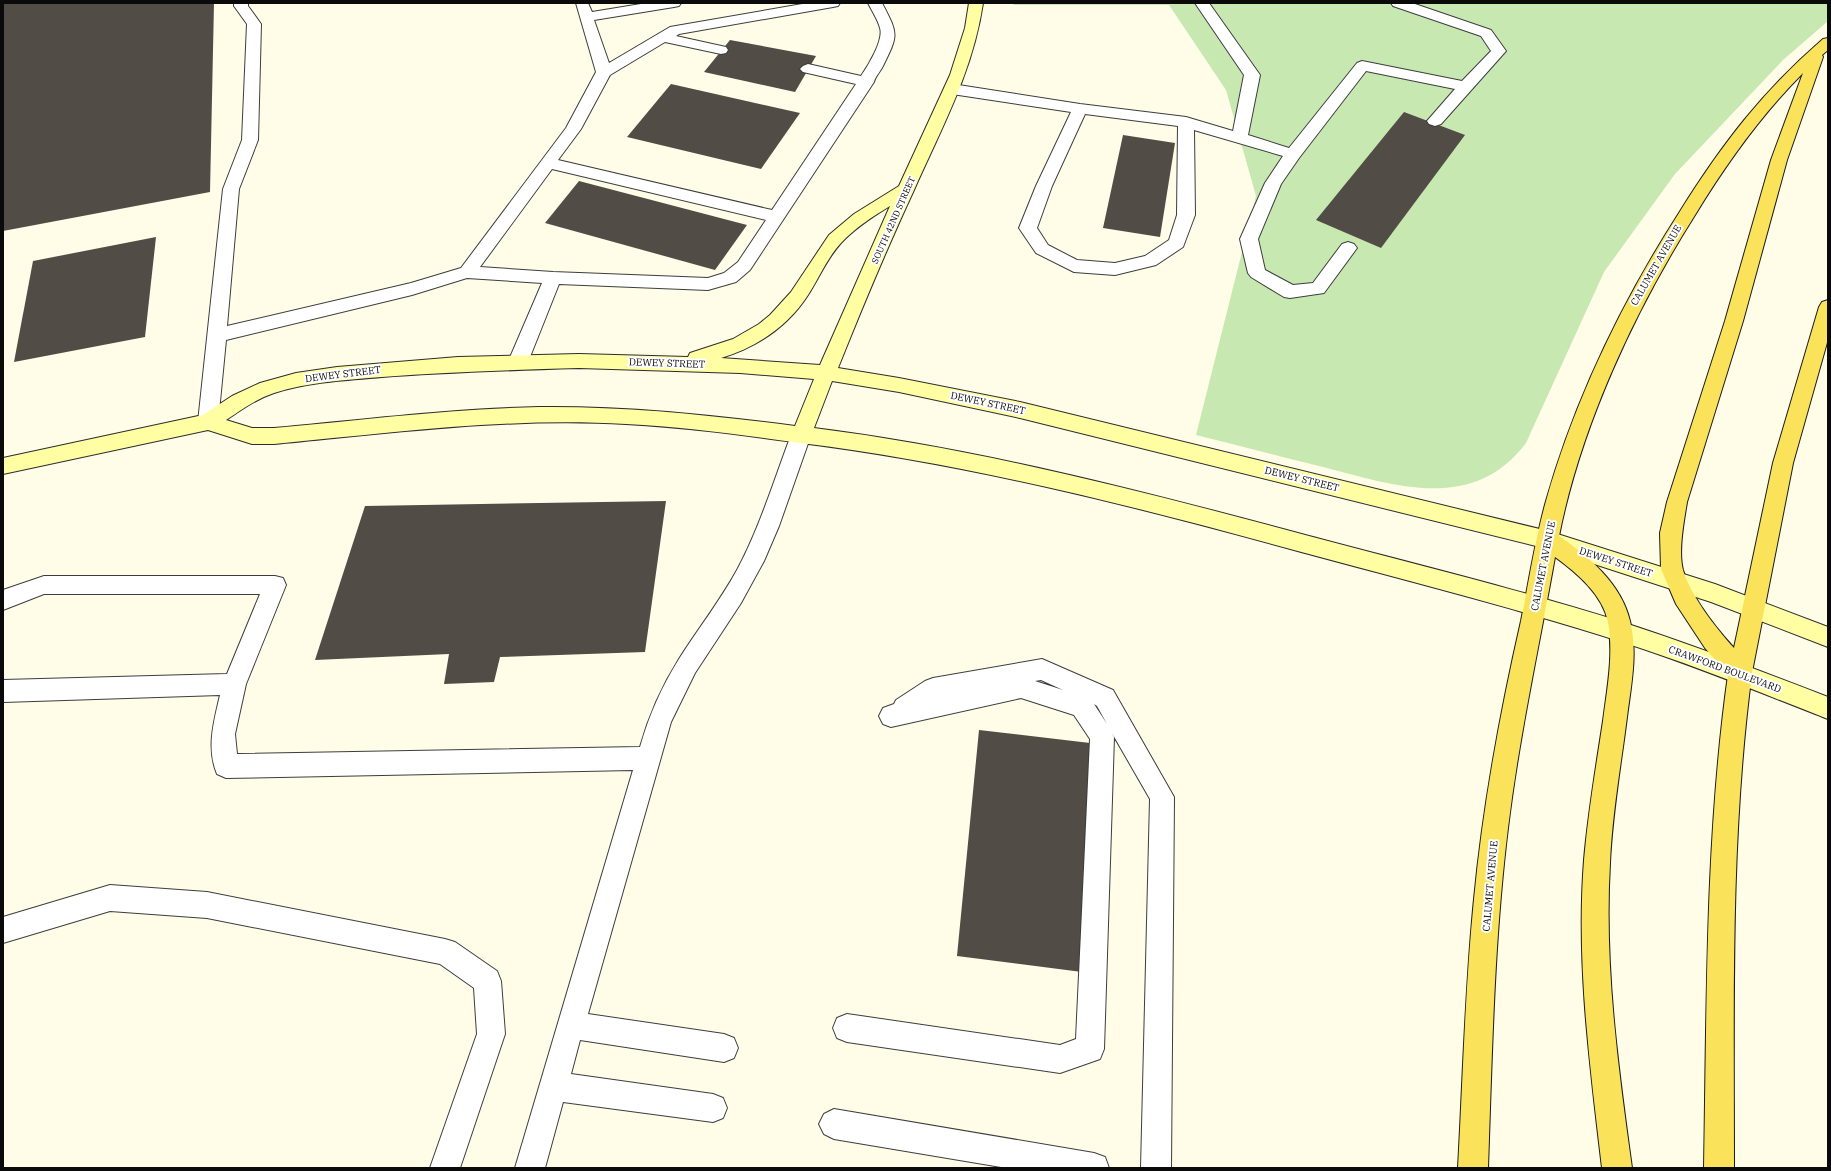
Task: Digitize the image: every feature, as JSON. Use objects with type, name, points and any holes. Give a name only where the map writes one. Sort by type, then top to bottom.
[{"type":"main road","name":"CALUMET AVENUE","points":[[1473,1168],[1482,986],[1490,878],[1508,738],[1548,540],[1561,485],[1579,432],[1623,324],[1672,235],[1720,162],[1748,124],[1788,80],[1823,46]]},
{"type":"main road","points":[[1740,672],[1701,625],[1676,581],[1672,569],[1670,546],[1672,520],[1734,321],[1779,160],[1823,46]]},
{"type":"main road","points":[[1719,1168],[1720,1013],[1724,886],[1728,792],[1735,704],[1740,672],[1783,463],[1828,307]]},
{"type":"main road","points":[[1548,540],[1579,563],[1599,584],[1616,612],[1622,632],[1618,700],[1602,812],[1596,879],[1595,918],[1602,1035],[1616,1168]]},
{"type":"street","name":"SOUTH 42ND STREET","points":[[801,435],[826,373],[905,190],[952,89],[966,53],[976,3]]},
{"type":"street","points":[[665,362],[688,360],[718,352],[747,341],[767,327],[789,307],[830,245],[842,232],[865,215],[905,190]]},
{"type":"street","name":"DEWEY STREET","points":[[3,466],[208,422],[253,393],[296,380],[379,370],[518,362],[665,362],[751,366],[826,373],[912,387],[1020,410],[1548,540],[1754,608]]},
{"type":"street","name":"DEWEY STREET","points":[[208,422],[252,436],[274,436],[412,422],[532,415],[625,416],[692,422],[801,435],[957,459],[1160,505],[1372,561],[1622,632]]},
{"type":"street","points":[[1754,608],[1828,637]]},
{"type":"street","name":"CRAWFORD BOULEVARD","points":[[1622,632],[1740,672],[1828,708]]},
{"type":"lane","points":[[208,422],[230,190],[250,140],[254,24],[241,6],[241,3]]},
{"type":"lane","points":[[582,3],[604,72]]},
{"type":"lane","points":[[586,17],[674,3]]},
{"type":"lane","points":[[669,34],[681,3]]},
{"type":"lane","points":[[467,272],[573,129],[604,72],[669,34],[833,3]]},
{"type":"lane","points":[[216,335],[412,289],[467,272],[553,278],[708,284],[730,278],[744,266],[875,67],[888,38],[888,29],[875,3]]},
{"type":"lane","points":[[1202,3],[1252,75],[1239,138]]},
{"type":"lane","points":[[1398,3],[1486,33],[1499,51],[1465,86],[1435,121]]},
{"type":"lane","points":[[669,34],[721,50]]},
{"type":"lane","points":[[1348,248],[1318,289],[1290,292],[1257,273],[1249,238],[1273,183],[1362,66],[1465,86]]},
{"type":"lane","points":[[808,69],[866,82]]},
{"type":"lane","points":[[952,89],[1080,109],[1186,122],[1294,154]]},
{"type":"lane","points":[[1080,109],[1044,186],[1028,228],[1042,250],[1074,266],[1115,269],[1150,261],[1177,243],[1186,215],[1186,122]]},
{"type":"lane","points":[[548,163],[777,217]]},
{"type":"lane","points":[[518,362],[553,278]]},
{"type":"lane","points":[[530,1168],[648,758],[664,708],[677,683],[729,603],[755,555],[801,435]]},
{"type":"lane","points":[[3,600],[44,585],[275,585],[234,684],[223,734],[226,766],[648,758]]},
{"type":"lane","points":[[847,1028],[1060,1059],[1090,1049],[1102,737],[1082,707],[1021,687],[891,716],[933,689],[1042,668],[1105,698],[1162,797],[1156,1168]]},
{"type":"lane","points":[[3,691],[234,684]]},
{"type":"lane","points":[[3,930],[110,898],[207,905],[445,952],[487,981],[491,1034],[446,1168]]},
{"type":"lane","points":[[571,1025],[724,1048]]},
{"type":"lane","points":[[554,1086],[713,1108]]},
{"type":"lane","points":[[834,1124],[1094,1168]]},
{"type":"green space","points":[[1013,3],[1828,3],[1828,21],[1783,60],[1675,174],[1604,272],[1526,443],[1505,465],[1481,480],[1456,487],[1429,488],[1402,486],[1374,480],[1196,435],[1256,196],[1226,90],[1169,5],[1014,5]]},
{"type":"building","points":[[3,3],[214,3],[210,192],[3,231]]},
{"type":"building","points":[[730,40],[816,56],[795,92],[704,72]]},
{"type":"building","points":[[671,84],[800,113],[761,169],[627,137]]},
{"type":"building","points":[[1404,112],[1465,135],[1381,248],[1316,220]]},
{"type":"building","points":[[1123,135],[1175,143],[1160,237],[1103,228]]},
{"type":"building","points":[[579,181],[747,225],[715,270],[545,223]]},
{"type":"building","points":[[156,237],[145,337],[14,362],[33,261]]},
{"type":"building","points":[[666,501],[645,652],[500,657],[494,682],[444,684],[449,654],[315,660],[365,506]]},
{"type":"building","points":[[979,730],[1090,743],[1082,972],[957,956]]}]
